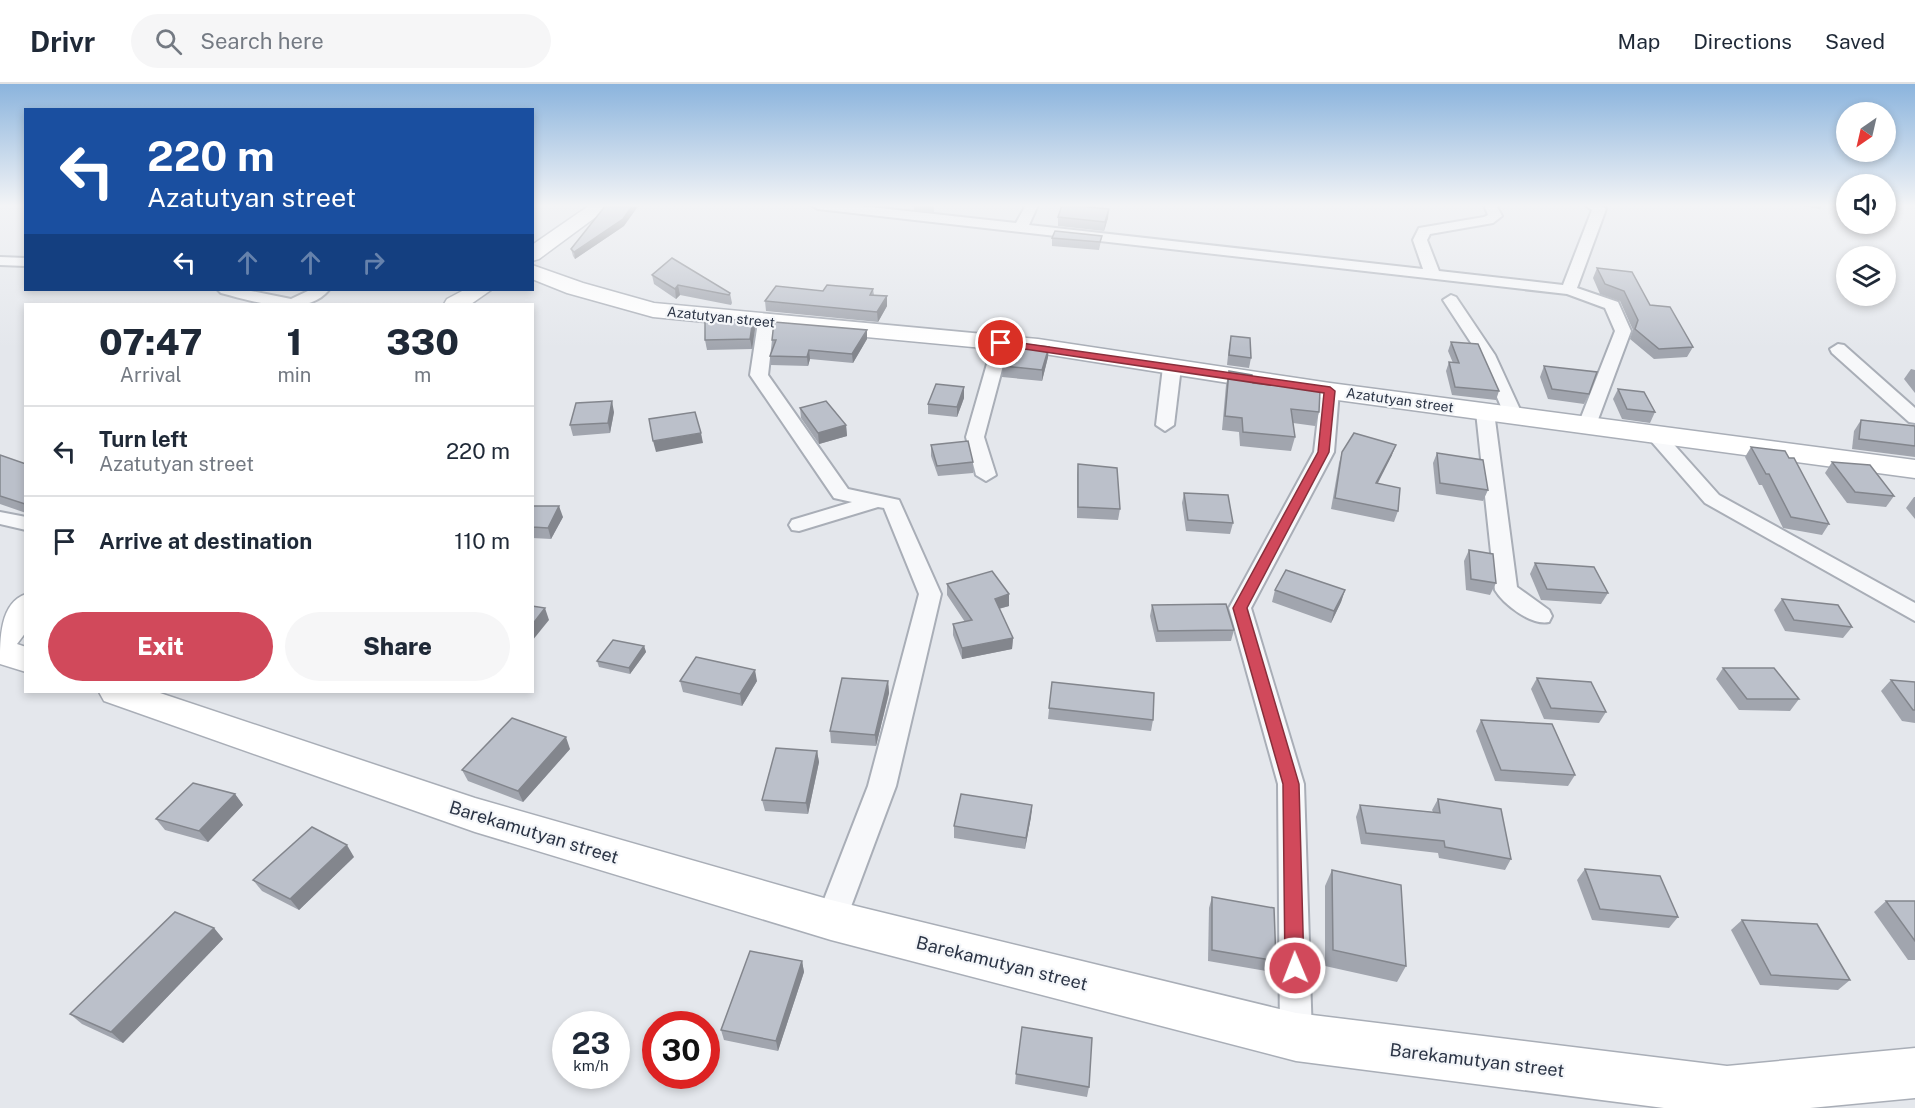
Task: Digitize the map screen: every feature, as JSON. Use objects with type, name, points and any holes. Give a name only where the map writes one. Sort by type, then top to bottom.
[{"type":"street","points":[[1256,253],[1569,290],[1612,305],[1623,331],[1587,425]]},
{"type":"street","points":[[1425,253],[1432,273]]},
{"type":"street","points":[[1569,290],[1583,253]]},
{"type":"street","points":[[0,261],[24,262]]},
{"type":"street","name":"Azatutyan street","points":[[534,273],[575,288],[653,310],[1001,343],[1330,391],[1915,470]]},
{"type":"street","points":[[231,291],[288,303]]},
{"type":"street","points":[[295,303],[319,291]]},
{"type":"street","points":[[457,303],[478,291]]},
{"type":"street","points":[[1451,300],[1487,355],[1514,416]]},
{"type":"street","points":[[766,322],[759,375],[841,494],[892,504],[930,594],[882,786],[831,920]]},
{"type":"street","points":[[986,475],[975,437],[1001,343]]},
{"type":"street","points":[[1838,349],[1915,418]]},
{"type":"street","points":[[1165,425],[1172,367]]},
{"type":"street","points":[[1296,1037],[1291,784],[1240,608],[1324,452],[1330,391]]},
{"type":"street","points":[[1485,412],[1506,590],[1541,616]]},
{"type":"street","points":[[1653,433],[1712,499],[1915,614]]},
{"type":"street","points":[[799,525],[877,501]]},
{"type":"street","points":[[0,518],[24,524]]},
{"type":"street","points":[[0,643],[24,608]]},
{"type":"street","points":[[0,651],[24,659]]},
{"type":"street","name":"Barekamutyan street","points":[[120,693],[475,815],[831,920],[1296,1037],[1727,1090],[1915,1073]]},
{"type":"building","points":[[672,258],[730,293],[729,295],[678,285],[675,289],[652,275]]},
{"type":"building","points":[[1597,268],[1632,272],[1650,305],[1670,307],[1693,347],[1659,349],[1635,329],[1638,320],[1624,291],[1605,284]]},
{"type":"building","points":[[827,285],[873,289],[870,295],[887,296],[877,312],[765,301],[776,286],[823,291]]},
{"type":"building","points":[[753,319],[750,339],[705,340],[705,321]]},
{"type":"building","points":[[774,322],[867,330],[852,354],[809,350],[807,357],[770,356],[776,340],[772,340]]},
{"type":"building","points":[[1231,336],[1250,338],[1251,358],[1229,355]]},
{"type":"building","points":[[1451,342],[1478,344],[1499,391],[1455,387],[1449,362],[1459,363]]},
{"type":"building","points":[[1011,343],[1049,347],[1042,370],[1003,366]]},
{"type":"building","points":[[1544,366],[1597,372],[1589,394],[1552,389]]},
{"type":"building","points":[[1229,371],[1252,375],[1253,383],[1320,390],[1319,412],[1291,409],[1295,437],[1243,432],[1242,418],[1225,416]]},
{"type":"building","points":[[936,384],[964,387],[957,407],[928,404]]},
{"type":"building","points":[[1618,389],[1644,392],[1655,412],[1627,409]]},
{"type":"building","points":[[612,401],[608,423],[570,425],[576,403]]},
{"type":"building","points":[[826,401],[846,425],[818,433],[800,408]]},
{"type":"building","points":[[695,412],[701,433],[653,441],[649,419]]},
{"type":"building","points":[[1861,420],[1915,426],[1915,446],[1859,439]]},
{"type":"building","points":[[1354,433],[1396,445],[1376,483],[1400,488],[1398,511],[1335,498],[1342,452]]},
{"type":"building","points":[[968,441],[973,462],[937,466],[931,445]]},
{"type":"building","points":[[1751,447],[1785,451],[1789,458],[1794,458],[1829,524],[1791,517],[1769,474],[1766,474]]},
{"type":"building","points":[[1437,453],[1483,460],[1488,490],[1440,483]]},
{"type":"building","points":[[0,455],[24,463],[24,504],[0,496]]},
{"type":"building","points":[[1832,462],[1870,465],[1894,496],[1855,492]]},
{"type":"building","points":[[1078,464],[1117,468],[1120,509],[1078,507]]},
{"type":"building","points":[[1184,493],[1228,495],[1233,523],[1188,520]]},
{"type":"building","points":[[534,506],[559,506],[548,528],[534,527]]},
{"type":"building","points":[[1469,550],[1493,554],[1496,583],[1471,579]]},
{"type":"building","points":[[1535,563],[1594,567],[1608,593],[1547,589]]},
{"type":"building","points":[[1286,570],[1345,590],[1334,611],[1275,590]]},
{"type":"building","points":[[992,571],[1009,594],[995,599],[1013,638],[962,648],[953,624],[972,620],[947,584]]},
{"type":"building","points":[[1782,599],[1838,605],[1852,627],[1794,620]]},
{"type":"building","points":[[1226,604],[1234,630],[1158,631],[1152,605]]},
{"type":"building","points":[[534,606],[545,608],[534,622]]},
{"type":"building","points":[[613,640],[644,646],[629,668],[597,661]]},
{"type":"building","points":[[696,657],[755,670],[740,694],[680,681]]},
{"type":"building","points":[[1723,668],[1774,668],[1799,699],[1747,699]]},
{"type":"building","points":[[842,678],[888,681],[875,735],[830,731]]},
{"type":"building","points":[[1537,678],[1591,682],[1606,712],[1551,708]]},
{"type":"building","points":[[1891,680],[1915,682],[1915,710],[1913,710]]},
{"type":"building","points":[[1052,682],[1154,693],[1153,720],[1049,708]]},
{"type":"building","points":[[512,718],[566,737],[518,791],[462,770]]},
{"type":"building","points":[[1481,720],[1552,724],[1575,775],[1501,770]]},
{"type":"building","points":[[776,748],[817,751],[806,803],[762,800]]},
{"type":"building","points":[[193,783],[235,794],[199,831],[156,819]]},
{"type":"building","points":[[961,794],[1032,805],[1026,838],[954,826]]},
{"type":"building","points":[[1438,799],[1501,809],[1511,859],[1445,847],[1444,841],[1366,833],[1360,805],[1440,813]]},
{"type":"building","points":[[312,827],[347,845],[290,899],[253,880]]},
{"type":"building","points":[[1585,869],[1660,876],[1678,917],[1600,909]]},
{"type":"building","points":[[1332,870],[1401,885],[1406,966],[1333,950]]},
{"type":"building","points":[[1212,897],[1274,908],[1276,961],[1212,950]]},
{"type":"building","points":[[1886,901],[1915,901],[1915,941]]},
{"type":"building","points":[[175,912],[214,928],[111,1032],[70,1014]]},
{"type":"building","points":[[1742,920],[1817,924],[1850,980],[1771,975]]},
{"type":"building","points":[[750,951],[802,961],[776,1041],[721,1030]]},
{"type":"building","points":[[1022,1027],[1092,1038],[1089,1087],[1016,1074]]},
{"type":"route","points":[[1001,343],[1038,346],[1330,391],[1324,452],[1240,608],[1291,784],[1295,968]]}]
